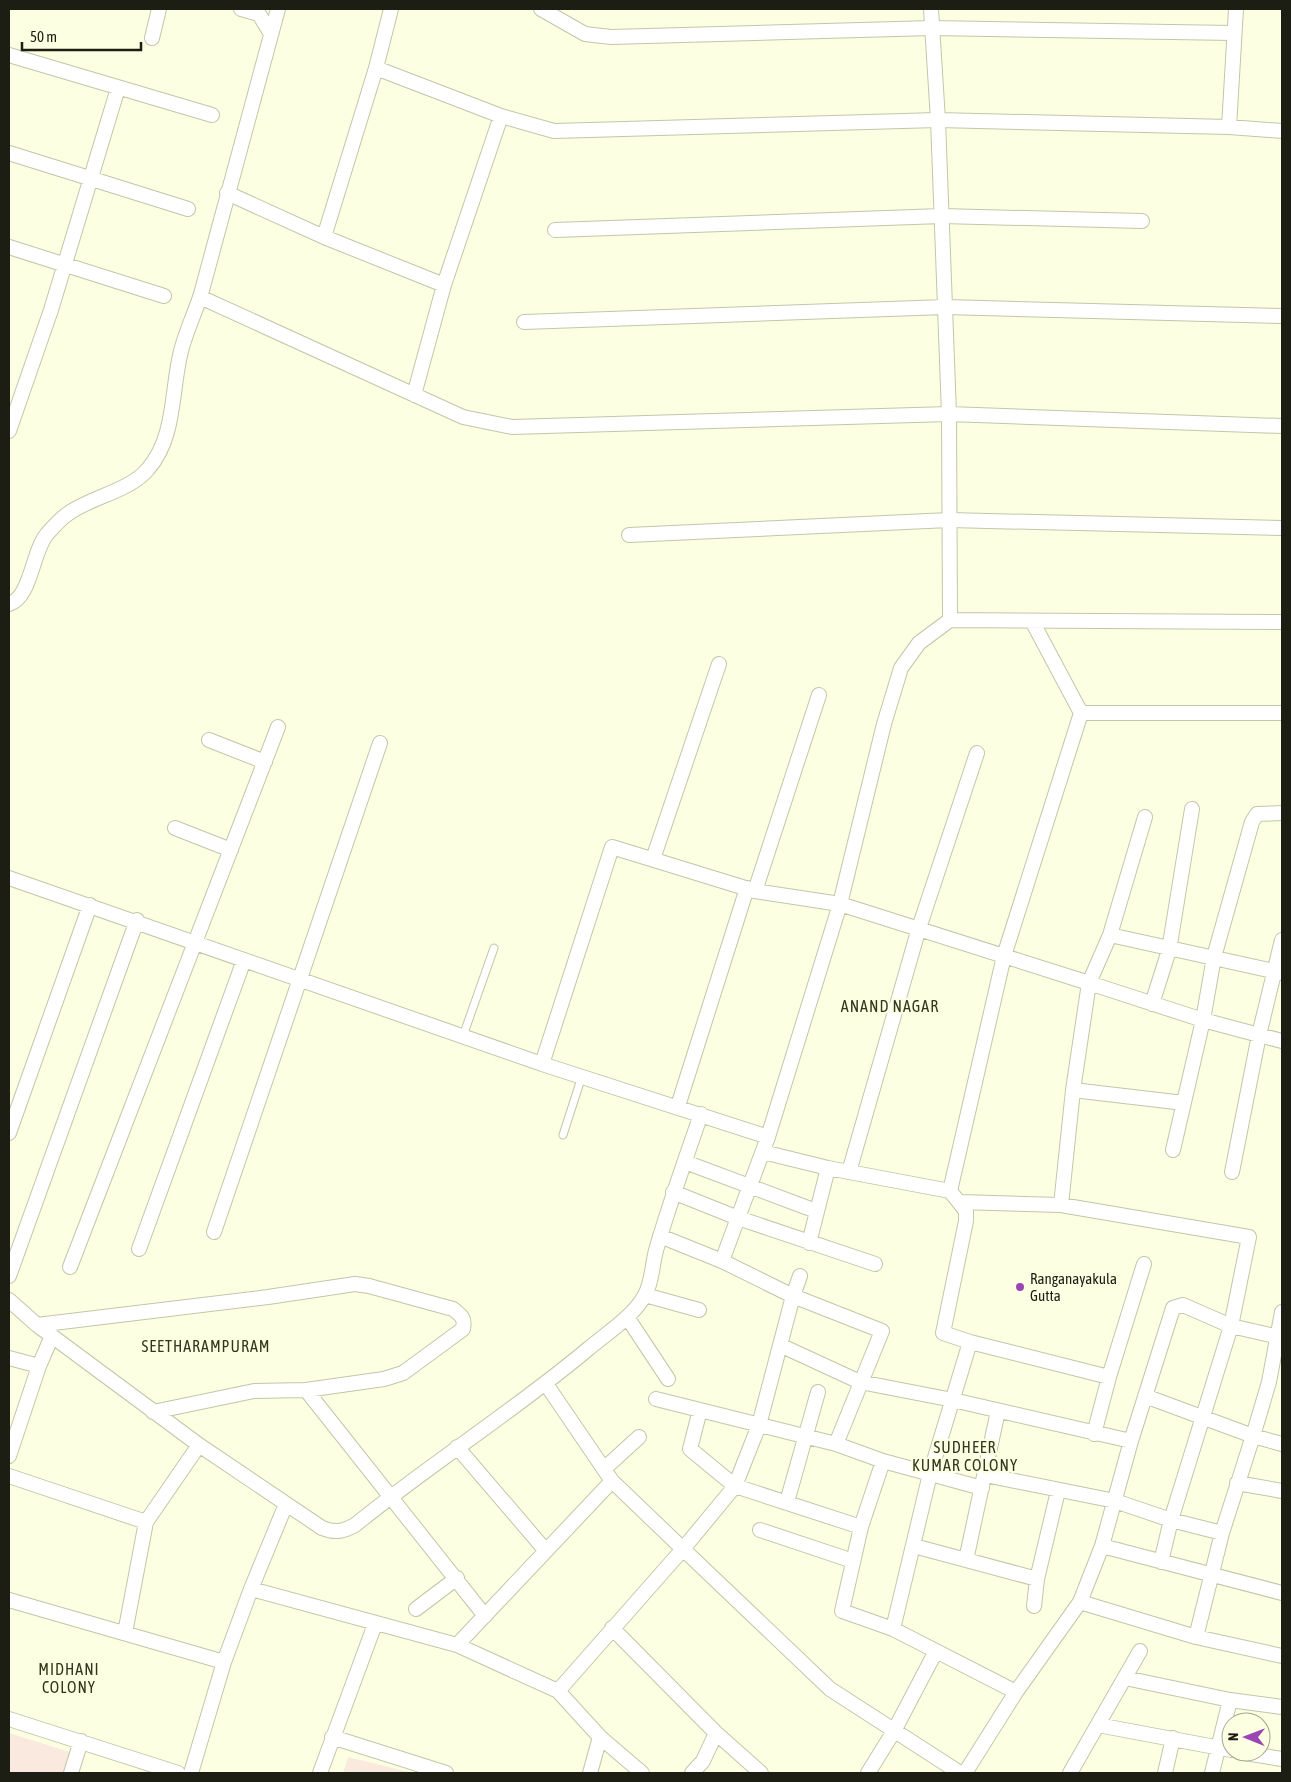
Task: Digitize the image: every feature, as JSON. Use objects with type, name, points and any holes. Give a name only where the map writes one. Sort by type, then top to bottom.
[{"type":"street","points":[[152,38],[159,9]]},
{"type":"street","points":[[241,9],[259,14],[271,34]]},
{"type":"street","points":[[9,604],[19,600],[37,551],[46,536],[60,520],[70,512],[117,490],[147,471],[162,448],[170,415],[181,351],[200,297],[278,9]]},
{"type":"street","points":[[324,237],[376,68],[391,9]]},
{"type":"street","points":[[541,9],[553,12],[585,34],[611,37],[932,28],[1234,33]]},
{"type":"street","points":[[931,9],[938,120],[949,414],[950,620]]},
{"type":"street","points":[[1229,127],[1236,9]]},
{"type":"street","points":[[9,55],[212,115]]},
{"type":"street","points":[[376,68],[501,116],[535,127],[574,132],[938,120],[1229,127],[1282,131]]},
{"type":"street","points":[[9,431],[65,265],[118,88]]},
{"type":"street","points":[[414,395],[444,285],[501,116]]},
{"type":"street","points":[[9,153],[188,209]]},
{"type":"street","points":[[227,193],[324,237],[444,285]]},
{"type":"street","points":[[555,230],[941,216],[1142,221]]},
{"type":"street","points":[[9,247],[164,296]]},
{"type":"street","points":[[200,297],[463,417],[512,427],[949,414],[1282,426]]},
{"type":"street","points":[[524,322],[945,307],[1282,316]]},
{"type":"street","points":[[629,535],[949,520],[1282,528]]},
{"type":"street","points":[[722,1261],[768,1137],[840,904],[884,724],[901,668],[919,643],[950,620],[1282,622]]},
{"type":"street","points":[[950,1192],[1004,956],[1081,713],[1032,621]]},
{"type":"street","points":[[653,859],[719,664]]},
{"type":"street","points":[[678,1106],[819,695]]},
{"type":"street","points":[[1081,713],[1282,713]]},
{"type":"street","points":[[70,1267],[278,728]]},
{"type":"street","points":[[209,740],[265,762]]},
{"type":"street","points":[[214,1232],[298,978],[380,743]]},
{"type":"street","points":[[849,1172],[919,928],[977,753]]},
{"type":"street","points":[[1152,1004],[1169,950],[1192,809]]},
{"type":"street","points":[[1173,1150],[1203,1020],[1214,957],[1255,816],[1263,813],[1282,813]]},
{"type":"street","points":[[1061,1205],[1073,1090],[1089,982],[1110,935],[1145,817]]},
{"type":"street","points":[[175,828],[231,850]]},
{"type":"street","points":[[542,1064],[612,847],[751,890],[840,904],[1203,1020],[1282,1041]]},
{"type":"street","points":[[9,878],[137,920],[194,944],[298,978],[542,1064],[678,1106],[768,1137]]},
{"type":"street","points":[[9,1133],[12,1116],[90,905]]},
{"type":"street","points":[[9,1276],[137,920]]},
{"type":"street","points":[[1110,935],[1169,950],[1214,957],[1279,972]]},
{"type":"street","points":[[1232,1172],[1259,1035],[1279,972],[1282,940]]},
{"type":"street","points":[[139,1249],[244,960]]},
{"type":"street","points":[[1073,1090],[1184,1102]]},
{"type":"street","points":[[9,1300],[36,1325],[199,1445],[286,1504],[334,1533],[344,1531],[355,1526],[457,1447],[546,1384],[627,1317],[645,1295],[673,1192],[701,1114]]},
{"type":"street","points":[[762,1152],[828,1168],[950,1192],[961,1202],[966,1211],[966,1221],[943,1333],[970,1342],[1109,1376]]},
{"type":"street","points":[[685,1162],[816,1211]]},
{"type":"street","points":[[809,1243],[828,1168]]},
{"type":"street","points":[[673,1192],[738,1218],[875,1264]]},
{"type":"street","points":[[961,1202],[1061,1205],[1249,1237],[1231,1326],[1171,1520],[1161,1562]]},
{"type":"street","points":[[660,1236],[722,1261],[793,1296],[882,1331],[836,1444]]},
{"type":"street","points":[[1094,1434],[1109,1376],[1144,1264]]},
{"type":"street","points":[[558,1691],[683,1549],[735,1486],[759,1425],[800,1276]]},
{"type":"street","points":[[36,1325],[268,1297],[355,1284],[453,1310],[462,1316],[462,1329],[403,1373],[384,1379],[306,1390],[254,1391],[153,1412]]},
{"type":"street","points":[[645,1295],[699,1310]]},
{"type":"street","points":[[965,1773],[1016,1692],[1080,1602],[1102,1546],[1131,1441],[1173,1308],[1183,1305],[1231,1326],[1279,1343]]},
{"type":"street","points":[[1196,1637],[1222,1533],[1253,1436],[1279,1343],[1282,1312]]},
{"type":"street","points":[[627,1317],[668,1380]]},
{"type":"street","points":[[9,1456],[39,1366],[52,1336]]},
{"type":"street","points":[[893,1629],[930,1474],[970,1342]]},
{"type":"street","points":[[782,1346],[860,1382],[953,1400],[1131,1441]]},
{"type":"street","points":[[9,1358],[39,1366]]},
{"type":"street","points":[[546,1384],[608,1475],[830,1690],[960,1773]]},
{"type":"street","points":[[306,1390],[457,1578],[485,1616]]},
{"type":"street","points":[[787,1502],[818,1392]]},
{"type":"street","points":[[1145,1396],[1253,1436],[1282,1444]]},
{"type":"street","points":[[656,1399],[836,1444],[883,1461],[930,1474],[1058,1491],[1115,1501],[1171,1520],[1222,1533]]},
{"type":"street","points":[[700,1410],[690,1449],[735,1486],[861,1527]]},
{"type":"street","points":[[966,1560],[998,1410]]},
{"type":"street","points":[[457,1645],[546,1551],[639,1437]]},
{"type":"street","points":[[124,1633],[146,1522],[199,1445]]},
{"type":"street","points":[[457,1447],[546,1551]]},
{"type":"street","points":[[883,1461],[861,1527],[842,1610],[893,1629],[1016,1692]]},
{"type":"street","points":[[9,1476],[146,1522]]},
{"type":"street","points":[[1237,1484],[1282,1490]]},
{"type":"street","points":[[1034,1606],[1038,1579],[1058,1491]]},
{"type":"street","points":[[191,1773],[224,1662],[251,1589],[286,1504]]},
{"type":"street","points":[[760,1530],[853,1561]]},
{"type":"street","points":[[914,1546],[1038,1579]]},
{"type":"street","points":[[1102,1546],[1282,1593]]},
{"type":"street","points":[[416,1609],[457,1578]]},
{"type":"street","points":[[251,1589],[457,1645],[558,1691],[600,1737],[642,1773]]},
{"type":"street","points":[[9,1600],[224,1662]]},
{"type":"street","points":[[1080,1602],[1196,1637],[1282,1656]]},
{"type":"street","points":[[320,1773],[375,1624]]},
{"type":"street","points":[[612,1628],[716,1733],[761,1773]]},
{"type":"street","points":[[868,1773],[894,1731],[936,1651]]},
{"type":"street","points":[[1070,1773],[1140,1651]]},
{"type":"street","points":[[1125,1678],[1230,1700],[1282,1707]]},
{"type":"street","points":[[1229,1712],[1230,1700]]},
{"type":"street","points":[[9,1719],[178,1773]]},
{"type":"street","points":[[1098,1725],[1221,1748]]},
{"type":"street","points":[[692,1773],[704,1761],[716,1733]]},
{"type":"street","points":[[332,1737],[446,1773]]},
{"type":"street","points":[[590,1773],[600,1737]]},
{"type":"street","points":[[1165,1773],[1173,1738]]},
{"type":"street","points":[[71,1773],[81,1741]]},
{"type":"street","points":[[1212,1773],[1221,1756]]},
{"type":"lane","points":[[463,1036],[494,948]]},
{"type":"lane","points":[[562,1135],[582,1076]]},
{"type":"shaded area","points":[[9,1733],[76,1754],[71,1773],[9,1773]]},
{"type":"shaded area","points":[[348,1757],[413,1773],[343,1773]]},
{"type":"place","name":"Ranganayakula Gutta","points":[[1020,1287]]},
{"type":"district","name":"ANAND NAGAR","points":[[890,1006]]},
{"type":"district","name":"SEETHARAMPURAM","points":[[206,1346]]},
{"type":"district","name":"SUDHEER KUMAR COLONY","points":[[965,1456]]},
{"type":"district","name":"MIDHANI COLONY","points":[[69,1678]]}]
